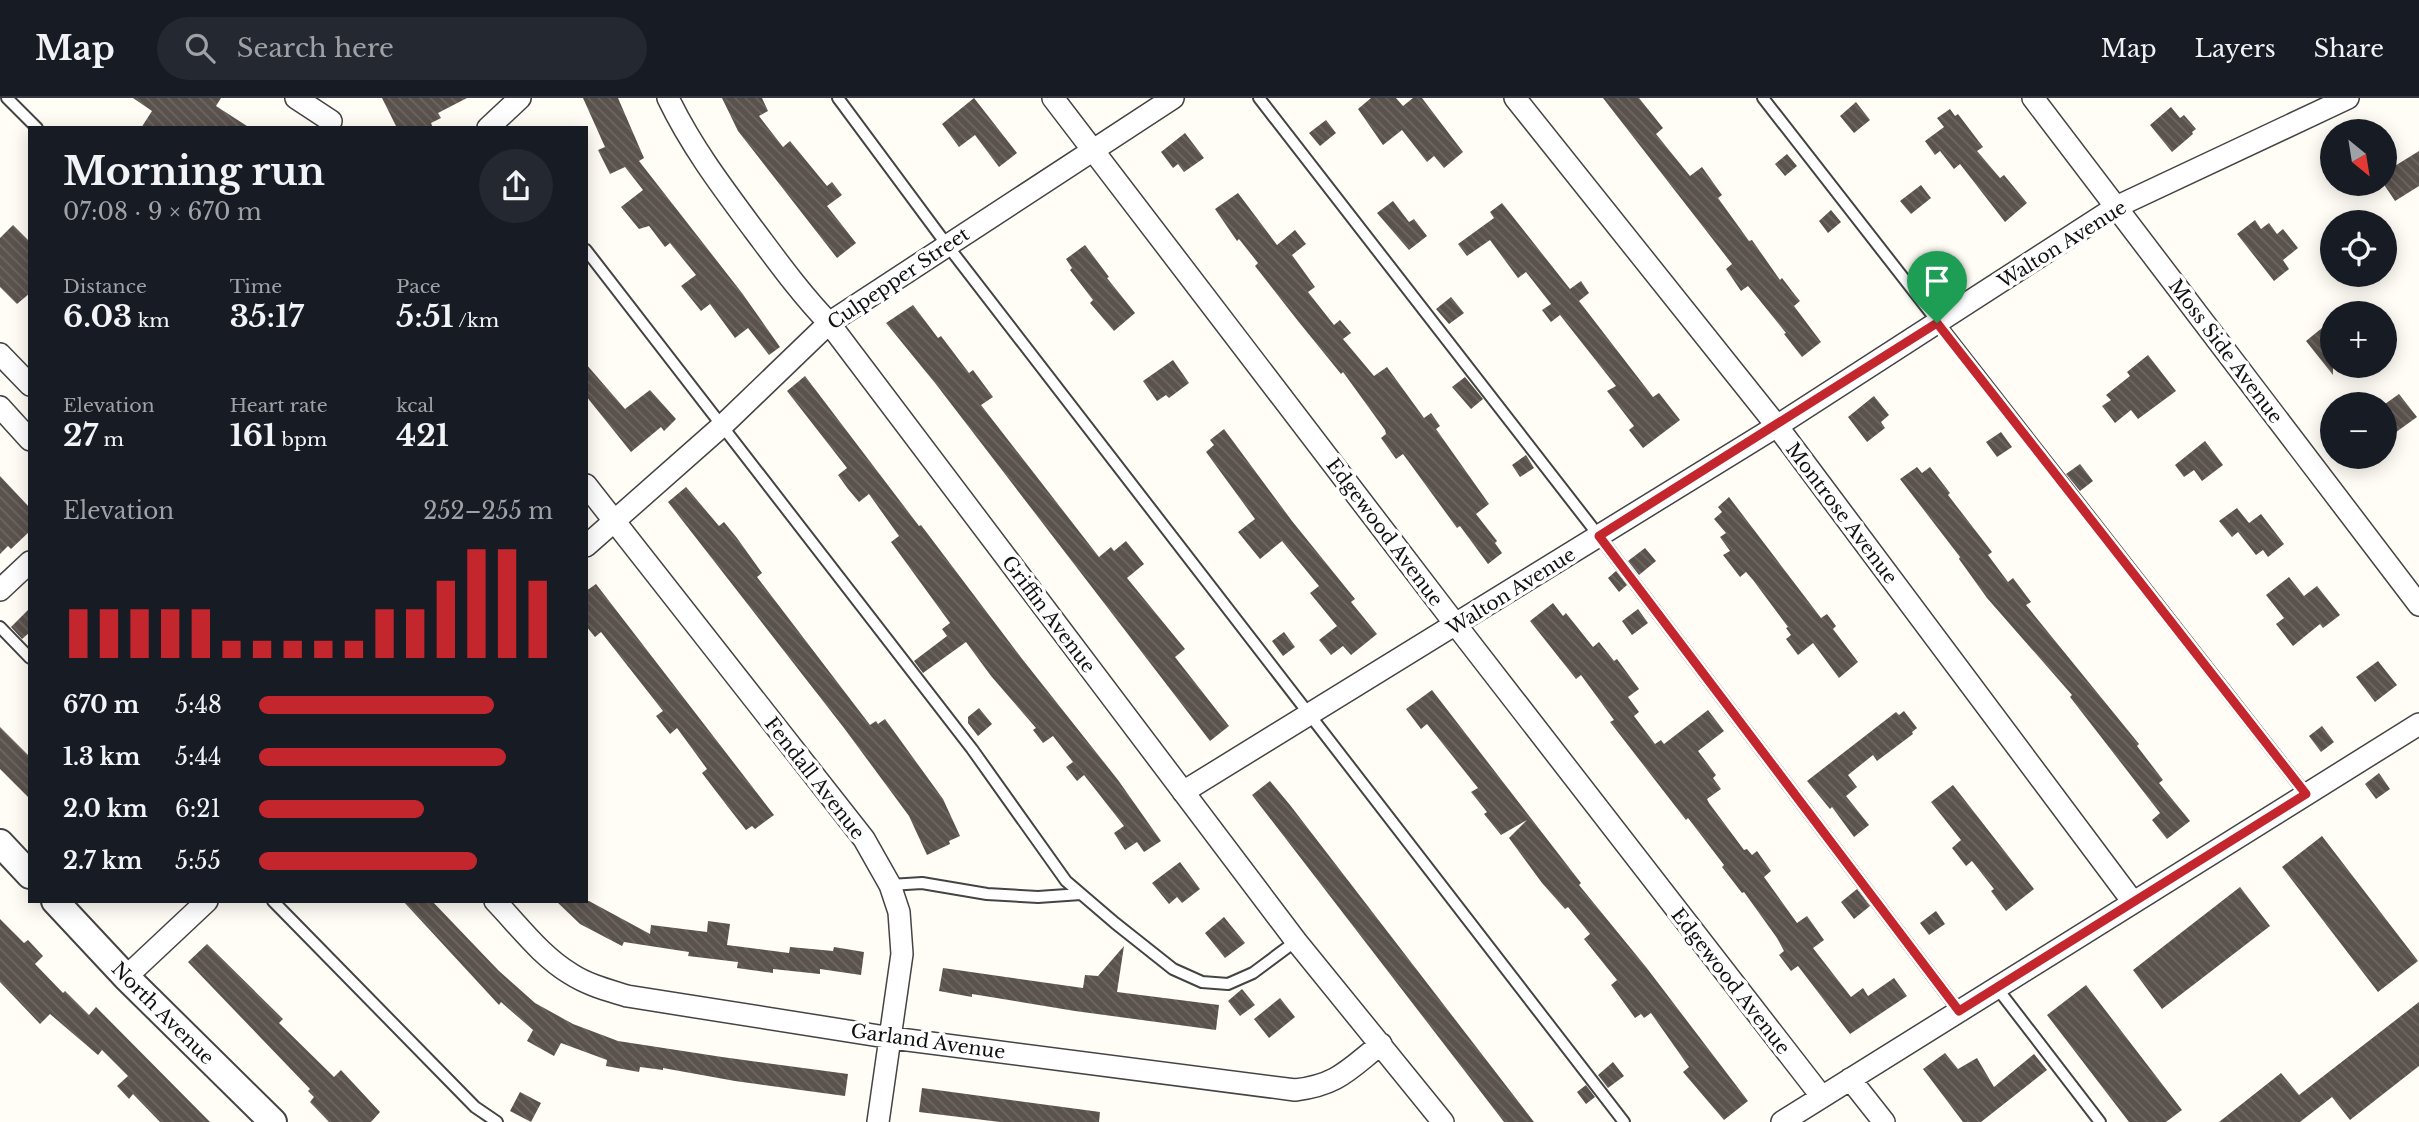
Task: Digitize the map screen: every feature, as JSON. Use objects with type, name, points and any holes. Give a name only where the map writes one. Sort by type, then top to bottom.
[{"type":"street","points":[[296,98],[333,124]]},
{"type":"street","points":[[320,98],[333,124]]},
{"type":"street","name":"Griffin Avenue","points":[[668,98],[683,130],[706,166],[804,298],[829,323],[1296,941],[1443,1122]]},
{"type":"street","name":"Edgewood Avenue","points":[[1054,98],[1456,625],[1822,1097]]},
{"type":"street","name":"Culpepper Street","points":[[588,544],[723,425],[829,323],[1173,98]]},
{"type":"street","name":"Montrose Avenue","points":[[1515,98],[1777,426],[2133,902]]},
{"type":"street","name":"Moss Side Avenue","points":[[2033,98],[2419,605]]},
{"type":"street","name":"Walton Avenue","points":[[1182,792],[1777,426],[2116,208],[2348,98]]},
{"type":"street","points":[[0,354],[28,383]]},
{"type":"street","points":[[0,407],[28,438]]},
{"type":"street","name":"Fendall Avenue","points":[[588,488],[864,839],[890,885],[899,912],[902,954],[878,1122]]},
{"type":"street","points":[[0,590],[28,564]]},
{"type":"street","points":[[1782,1122],[2419,724]]},
{"type":"street","points":[[0,843],[28,872]]},
{"type":"street","name":"North Avenue","points":[[57,903],[126,977],[273,1122]]},
{"type":"street","points":[[126,977],[205,903]]},
{"type":"street","name":"Garland Avenue","points":[[497,903],[553,962],[573,976],[628,996],[892,1038],[1295,1090],[1334,1081],[1381,1044]]},
{"type":"street","points":[[1850,1079],[1884,1122]]},
{"type":"lane","points":[[7,98],[35,126]]},
{"type":"lane","points":[[838,98],[947,245],[1624,1122]]},
{"type":"lane","points":[[1259,98],[1599,536],[1959,1011]]},
{"type":"lane","points":[[1763,98],[2306,794]]},
{"type":"lane","points":[[588,253],[972,749],[1066,881],[1172,969],[1202,982],[1227,984],[1252,972],[1296,941]]},
{"type":"lane","points":[[0,627],[28,656]]},
{"type":"lane","points":[[890,885],[922,883],[987,894],[1038,897],[1080,894]]},
{"type":"lane","points":[[275,903],[475,1107],[497,1122]]},
{"type":"lane","points":[[1997,988],[2100,1122]]},
{"type":"building","points":[[133,98],[221,98],[216,106],[247,126],[142,126],[152,111]]},
{"type":"building","points":[[382,98],[467,98],[438,113],[441,118],[431,123],[432,126],[396,126]]},
{"type":"building","points":[[583,98],[618,98],[644,158],[639,161],[742,293],[780,347],[769,355],[748,328],[735,338],[710,304],[701,311],[681,286],[696,275],[670,243],[665,247],[649,226],[639,229],[621,207],[643,190],[625,167],[610,174],[598,150],[605,147]]},
{"type":"building","points":[[722,98],[762,98],[768,111],[759,116],[783,147],[790,141],[827,186],[832,182],[842,195],[827,206],[856,243],[837,258],[738,131]]},
{"type":"building","points":[[974,98],[1017,153],[999,167],[975,135],[959,147],[942,124]]},
{"type":"building","points":[[1371,98],[1396,98],[1403,106],[1413,98],[1422,98],[1463,152],[1444,168],[1434,156],[1427,162],[1402,130],[1383,145],[1358,109]]},
{"type":"building","points":[[1603,98],[1639,98],[1663,128],[1656,134],[1690,176],[1702,167],[1722,195],[1718,198],[1749,241],[1752,240],[1780,280],[1782,278],[1800,301],[1794,306],[1821,342],[1802,357],[1748,286],[1741,291],[1726,269],[1732,264]]},
{"type":"building","points":[[1856,102],[1870,120],[1854,133],[1840,116]]},
{"type":"building","points":[[2171,107],[2180,118],[2184,115],[2196,129],[2172,152],[2150,125]]},
{"type":"building","points":[[1950,109],[1955,116],[1958,114],[1983,147],[1977,151],[2000,178],[2004,175],[2027,203],[2005,222],[1960,164],[1954,169],[1940,151],[1935,155],[1925,141],[1944,127],[1937,118]]},
{"type":"building","points":[[1326,120],[1336,133],[1320,146],[1309,133]]},
{"type":"building","points":[[1185,133],[1204,158],[1184,172],[1178,164],[1173,168],[1161,152]]},
{"type":"building","points":[[2419,151],[2419,186],[2395,201],[2392,196],[2398,196],[2398,164]]},
{"type":"building","points":[[1787,154],[1797,166],[1785,176],[1775,164]]},
{"type":"building","points":[[1921,185],[1931,198],[1911,214],[1900,201]]},
{"type":"building","points":[[1238,193],[1277,245],[1295,230],[1306,244],[1292,255],[1315,287],[1308,292],[1334,325],[1340,320],[1351,333],[1343,339],[1374,376],[1387,367],[1424,418],[1431,413],[1440,426],[1436,429],[1489,504],[1476,514],[1497,541],[1495,543],[1502,553],[1488,564],[1460,526],[1457,528],[1403,454],[1396,459],[1381,438],[1386,434],[1385,430],[1343,372],[1341,374],[1255,266],[1258,263],[1239,239],[1237,241],[1215,209]]},
{"type":"building","points":[[1393,201],[1409,222],[1414,219],[1427,236],[1409,250],[1377,213]]},
{"type":"building","points":[[1502,203],[1570,289],[1581,281],[1589,293],[1579,301],[1653,397],[1659,393],[1680,420],[1643,448],[1629,430],[1634,426],[1607,391],[1616,386],[1560,315],[1551,322],[1542,310],[1551,304],[1526,272],[1518,278],[1490,240],[1467,256],[1458,244],[1494,218],[1490,212]]},
{"type":"building","points":[[1831,210],[1841,222],[1828,233],[1819,221]]},
{"type":"building","points":[[2255,220],[2261,229],[2269,223],[2277,234],[2283,229],[2298,248],[2283,260],[2289,269],[2274,281],[2237,234]]},
{"type":"building","points":[[13,225],[28,240],[28,295],[17,304],[0,287],[0,238]]},
{"type":"building","points":[[1085,245],[1135,313],[1114,331],[1090,303],[1093,300],[1070,270],[1072,268],[1066,259]]},
{"type":"building","points":[[1942,252],[1955,268],[1941,279],[1928,263]]},
{"type":"building","points":[[1451,297],[1464,313],[1449,324],[1436,309]]},
{"type":"building","points":[[913,305],[938,338],[941,336],[969,373],[973,370],[993,397],[981,405],[1099,557],[1111,547],[1114,551],[1126,541],[1144,564],[1127,578],[1185,649],[1175,657],[1229,726],[1210,741],[886,323]]},
{"type":"building","points":[[2320,330],[2320,359],[2306,341]]},
{"type":"building","points":[[2148,355],[2176,391],[2138,419],[2131,410],[2115,423],[2102,406],[2111,400],[2106,395],[2130,376],[2127,372]]},
{"type":"building","points":[[1173,360],[1189,383],[1169,398],[1166,395],[1157,401],[1143,381]]},
{"type":"building","points":[[588,366],[625,409],[650,390],[676,419],[664,431],[661,427],[631,452],[588,398]]},
{"type":"building","points":[[805,376],[1118,780],[1161,841],[1144,852],[1137,842],[1125,850],[1114,833],[1124,826],[1084,775],[1077,781],[1066,767],[1073,762],[1053,736],[1043,743],[1033,730],[1036,728],[966,642],[923,673],[914,661],[947,636],[942,629],[950,623],[891,542],[899,536],[869,494],[859,502],[848,489],[838,475],[847,468],[787,391]]},
{"type":"building","points":[[1465,377],[1483,399],[1471,409],[1452,387]]},
{"type":"building","points":[[2399,394],[2417,417],[2397,431]]},
{"type":"building","points":[[1874,396],[1889,415],[1881,422],[1885,428],[1867,442],[1848,417]]},
{"type":"building","points":[[1224,429],[1292,521],[1355,599],[1351,602],[1377,634],[1351,655],[1343,646],[1331,655],[1319,640],[1337,626],[1310,593],[1319,586],[1282,541],[1260,559],[1238,532],[1255,519],[1206,452],[1214,445],[1210,440]]},
{"type":"building","points":[[2001,432],[2012,447],[1997,457],[1986,442]]},
{"type":"building","points":[[2205,441],[2223,465],[2202,481],[2194,470],[2184,477],[2175,465]]},
{"type":"building","points":[[1526,455],[1534,468],[1520,477],[1512,465]]},
{"type":"building","points":[[2080,464],[2093,481],[2080,491],[2066,474]]},
{"type":"building","points":[[1917,467],[1922,473],[1930,467],[1992,552],[1988,555],[2008,582],[2013,578],[2031,602],[2026,605],[2139,744],[2137,746],[2163,780],[2159,783],[2190,821],[2167,839],[2152,820],[2160,813],[2070,697],[2072,695],[1987,598],[1960,557],[1900,479]]},
{"type":"building","points":[[0,476],[28,506],[28,533],[11,549],[8,546],[0,554]]},
{"type":"building","points":[[686,487],[719,526],[724,522],[737,538],[762,573],[757,577],[870,725],[885,719],[943,799],[960,836],[949,841],[950,844],[927,855],[909,816],[668,502]]},
{"type":"building","points":[[1729,497],[1821,618],[1827,614],[1836,626],[1833,629],[1858,662],[1839,678],[1813,643],[1798,655],[1786,639],[1791,635],[1786,628],[1788,627],[1753,580],[1746,572],[1740,577],[1723,555],[1730,551],[1720,537],[1726,533],[1714,519],[1722,512],[1718,507]]},
{"type":"building","points":[[2237,508],[2249,523],[2261,514],[2284,544],[2268,557],[2263,550],[2256,555],[2238,532],[2232,537],[2219,521]]},
{"type":"building","points":[[1645,548],[1656,561],[1639,575],[1628,561]]},
{"type":"building","points":[[1616,571],[1627,585],[1619,592],[1608,578]]},
{"type":"building","points":[[2289,577],[2304,596],[2317,586],[2340,615],[2323,628],[2320,624],[2293,646],[2276,624],[2284,618],[2266,595]]},
{"type":"building","points":[[596,584],[774,815],[755,829],[752,826],[746,830],[702,773],[707,769],[677,728],[670,734],[656,716],[663,711],[601,632],[595,637],[588,628],[588,590]]},
{"type":"building","points":[[1553,603],[1563,616],[1566,613],[1593,647],[1599,642],[1614,661],[1617,659],[1639,689],[1628,697],[1639,712],[1634,716],[1655,744],[1661,740],[1664,744],[1708,710],[1724,731],[1698,751],[1716,775],[1713,778],[1721,789],[1707,799],[1709,803],[1744,850],[1747,849],[1752,855],[1757,851],[1771,871],[1764,877],[1797,923],[1807,916],[1824,940],[1813,948],[1851,997],[1863,988],[1868,996],[1894,978],[1907,996],[1850,1034],[1798,966],[1791,971],[1779,955],[1784,951],[1777,938],[1722,867],[1724,865],[1610,722],[1614,720],[1581,675],[1576,679],[1530,621]]},
{"type":"building","points":[[1638,609],[1648,623],[1632,635],[1622,621]]},
{"type":"building","points":[[28,610],[28,634],[22,639],[11,627]]},
{"type":"building","points":[[1284,632],[1295,647],[1283,656],[1272,641]]},
{"type":"building","points":[[2378,661],[2397,685],[2375,702],[2356,677]]},
{"type":"building","points":[[1432,690],[1581,883],[1579,885],[1646,967],[1748,1101],[1724,1120],[1683,1072],[1689,1067],[1651,1013],[1644,1018],[1641,1014],[1635,1018],[1611,985],[1617,980],[1584,939],[1590,934],[1568,907],[1565,909],[1542,883],[1509,838],[1527,820],[1501,835],[1471,792],[1478,788],[1427,724],[1421,729],[1406,709]]},
{"type":"building","points":[[979,708],[992,724],[978,736],[968,723],[968,717]]},
{"type":"building","points":[[1904,711],[1917,728],[1913,734],[1877,761],[1873,755],[1848,775],[1857,787],[1846,796],[1869,825],[1854,837],[1832,807],[1830,809],[1807,781],[1896,712],[1899,715]]},
{"type":"building","points":[[2322,726],[2334,742],[2321,752],[2309,736]]},
{"type":"building","points":[[0,727],[28,755],[28,797],[0,769]]},
{"type":"building","points":[[2379,773],[2390,789],[2376,799],[2365,784]]},
{"type":"building","points":[[1270,781],[1534,1122],[1504,1122],[1252,795]]},
{"type":"building","points":[[1953,785],[2034,889],[2006,911],[1991,891],[1994,889],[1972,861],[1966,866],[1952,848],[1961,840],[1931,802]]},
{"type":"building","points":[[2322,836],[2418,961],[2378,992],[2282,867]]},
{"type":"building","points":[[1180,862],[1200,889],[1182,903],[1177,897],[1169,904],[1152,883]]},
{"type":"building","points":[[2240,887],[2270,926],[2162,1009],[2133,970]]},
{"type":"building","points":[[1857,889],[1870,906],[1854,919],[1841,902]]},
{"type":"building","points":[[589,901],[650,934],[651,925],[707,932],[708,921],[730,924],[727,945],[789,953],[790,947],[833,951],[834,947],[864,952],[861,975],[820,969],[820,974],[773,969],[773,973],[737,968],[738,962],[688,956],[689,952],[624,942],[622,946],[580,924],[558,903]]},
{"type":"building","points":[[405,903],[434,903],[499,971],[535,1003],[573,1024],[618,1041],[848,1074],[845,1096],[663,1068],[640,1067],[639,1072],[606,1066],[607,1060],[561,1043],[554,1056],[527,1041],[533,1030],[501,1002],[499,1005]]},
{"type":"building","points":[[1936,911],[1945,924],[1929,935],[1920,923]]},
{"type":"building","points":[[1224,917],[1245,943],[1225,958],[1205,933]]},
{"type":"building","points":[[0,919],[24,943],[28,940],[43,956],[35,964],[63,993],[65,991],[89,1015],[96,1007],[210,1122],[160,1122],[133,1094],[129,1099],[117,1086],[128,1076],[102,1050],[98,1055],[50,1014],[40,1024],[0,982]]},
{"type":"building","points":[[207,944],[283,1019],[279,1023],[334,1077],[341,1070],[380,1112],[371,1122],[329,1122],[310,1102],[314,1097],[308,1091],[310,1089],[188,962]]},
{"type":"building","points":[[1124,946],[1117,992],[1219,1005],[1216,1030],[939,991],[943,968],[1083,988],[1085,975],[1098,976]]},
{"type":"building","points":[[2086,985],[2182,1110],[2166,1122],[2129,1122],[2047,1015]]},
{"type":"building","points":[[1242,989],[1255,1005],[1240,1016],[1228,1001]]},
{"type":"building","points":[[1280,998],[1295,1017],[1269,1038],[1254,1019]]},
{"type":"building","points":[[2419,1002],[2419,1066],[2350,1120],[2332,1097],[2300,1122],[2219,1122],[2281,1073],[2299,1095]]},
{"type":"building","points":[[1945,1053],[1958,1069],[1977,1058],[1994,1087],[2034,1054],[2047,1070],[1981,1122],[1963,1122],[1923,1069]]},
{"type":"building","points":[[1613,1062],[1624,1076],[1608,1088],[1598,1075]]},
{"type":"building","points":[[1586,1085],[1595,1097],[1586,1104],[1577,1092]]},
{"type":"building","points":[[922,1088],[1100,1112],[1099,1122],[1000,1122],[919,1112]]},
{"type":"building","points":[[520,1092],[541,1103],[531,1122],[510,1111]]},
{"type":"route","points":[[1937,323],[2306,794],[1959,1011],[1599,536],[1937,323]]}]
